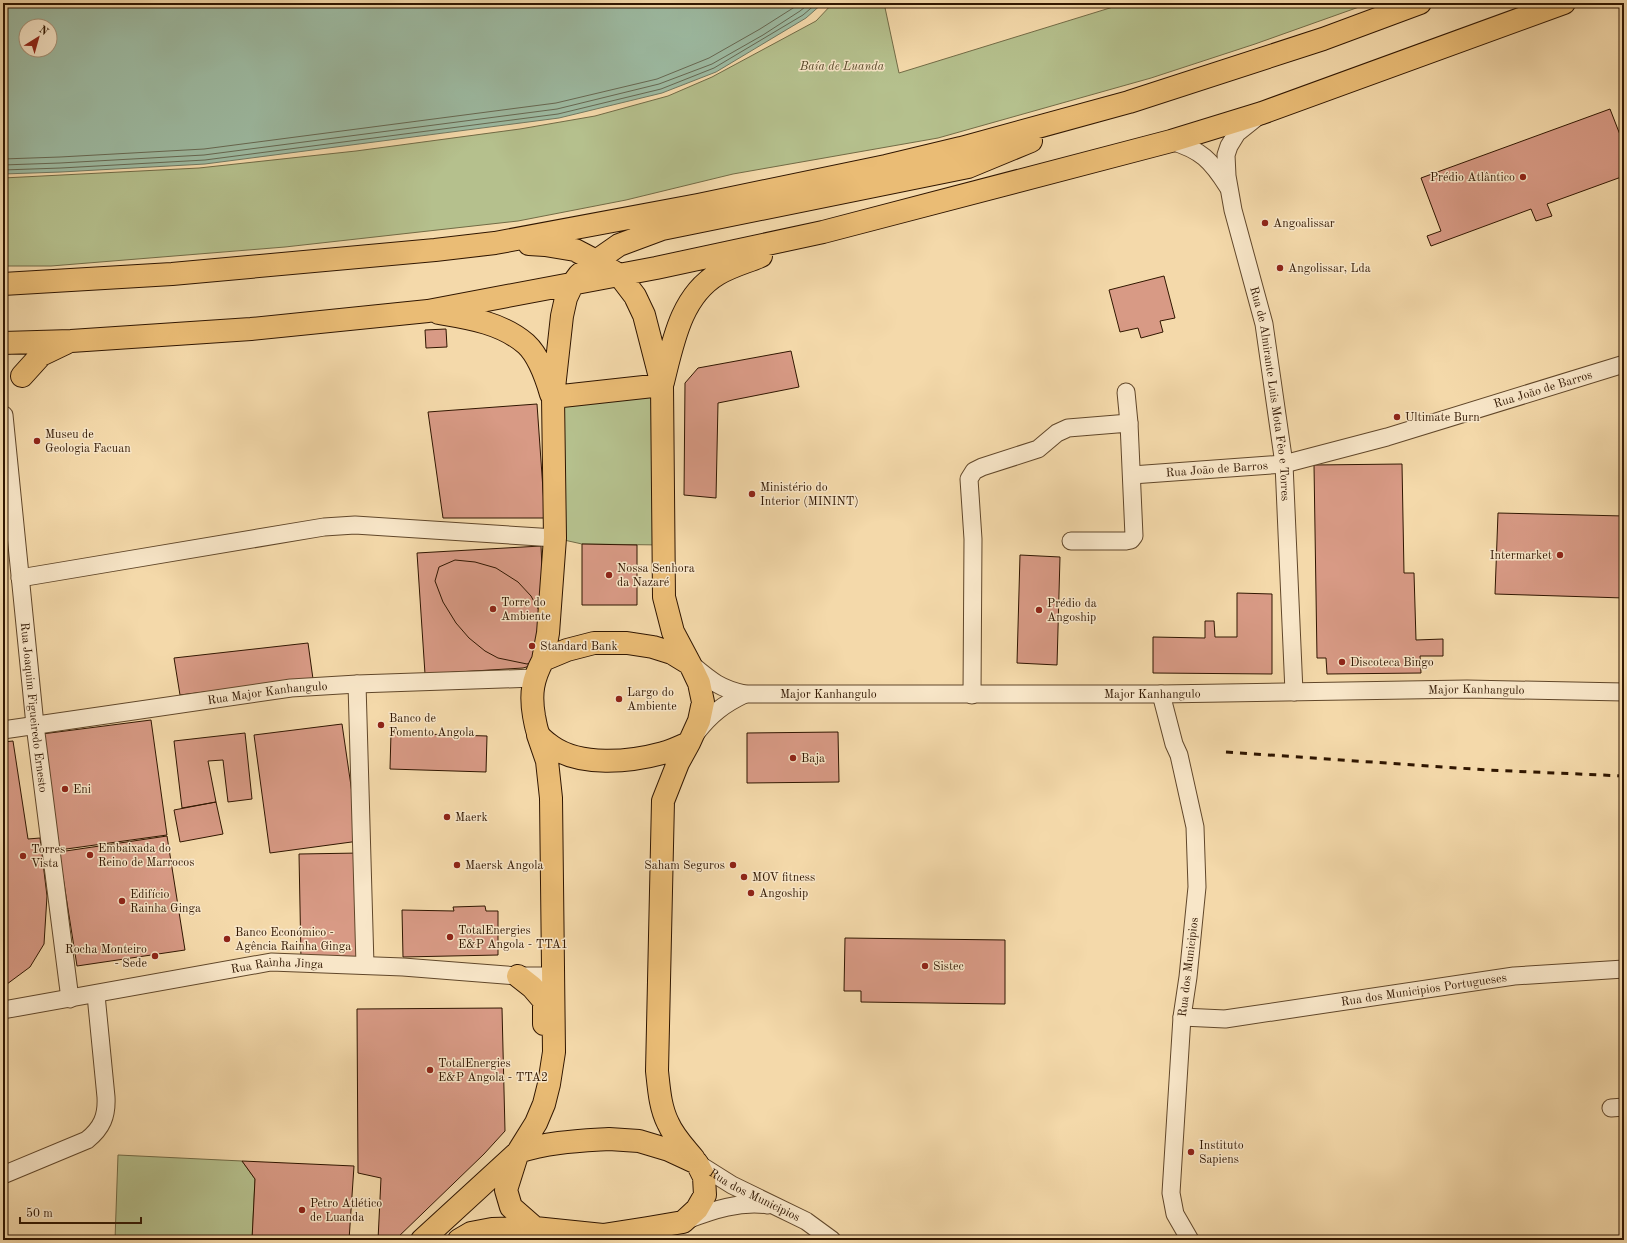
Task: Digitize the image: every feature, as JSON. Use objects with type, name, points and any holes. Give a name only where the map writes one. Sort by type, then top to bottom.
[{"type":"main road","points":[[6,285],[172,274],[495,243],[698,205],[886,166],[961,148],[1129,102],[1323,39],[1420,3]]},
{"type":"main road","points":[[3,343],[71,341],[251,329],[428,311],[619,275],[823,232],[1171,141],[1262,112],[1564,3]]},
{"type":"main road","points":[[553,1240],[535,1228],[511,1207],[506,1190],[518,1152],[536,1123],[544,1104],[554,1052],[551,798],[547,761],[538,735],[532,708],[539,669],[548,633],[555,538],[553,397],[562,316],[566,298],[573,283],[579,275],[619,245],[662,229],[968,166],[1129,102]]},
{"type":"main road","points":[[662,385],[672,345],[684,311],[702,285],[719,273],[823,232]]},
{"type":"main road","points":[[495,243],[545,245],[575,250],[619,275],[635,296],[644,315],[662,385],[664,597],[673,632],[699,683],[703,702],[699,721],[676,768],[663,801],[657,1071],[660,1097],[668,1124],[682,1145],[697,1163],[704,1177],[705,1196],[697,1209],[665,1240]]},
{"type":"main road","points":[[428,311],[463,317],[499,327],[526,345],[536,358],[553,397]]},
{"type":"main road","points":[[22,376],[41,355],[71,341]]},
{"type":"main road","points":[[553,397],[662,385]]},
{"type":"main road","points":[[539,669],[567,650],[594,643],[627,643],[653,647],[672,653],[690,664]]},
{"type":"main road","points":[[538,735],[562,754],[576,759],[634,759],[665,753],[689,742]]},
{"type":"main road","points":[[424,1238],[467,1183],[506,1146],[533,1107],[539,1082],[543,1051],[544,1001],[532,987],[518,976]]},
{"type":"main road","points":[[424,1238],[518,1152],[536,1146],[560,1142],[609,1139],[639,1142],[669,1150],[697,1163]]},
{"type":"main road","points":[[459,1240],[472,1233],[492,1229],[535,1228],[602,1234],[683,1222]]},
{"type":"street","name":"Rua de Almirante Luis Mota Fêo e Torres","points":[[1262,112],[1237,134],[1229,146],[1226,155],[1227,176],[1233,210],[1264,324],[1284,464],[1294,692]]},
{"type":"street","points":[[1171,141],[1189,146],[1203,156],[1213,165],[1230,190]]},
{"type":"street","name":"Rua João de Barros","points":[[1132,475],[1284,464],[1387,437],[1624,364]]},
{"type":"street","points":[[1071,541],[1126,542],[1131,540],[1134,536],[1132,475],[1126,392]]},
{"type":"street","name":"Rua Joaquim Figueiredo Ernesto","points":[[4,415],[10,543],[20,578],[35,725],[70,999]]},
{"type":"street","points":[[972,695],[973,539],[969,479],[971,475],[982,467],[1038,449],[1057,433],[1068,428],[1129,423]]},
{"type":"street","points":[[20,578],[324,527],[355,525],[555,538]]},
{"type":"street","name":"Major Kanhangulo","points":[[690,664],[711,681],[727,690],[745,694],[1162,694],[1467,689],[1624,692]]},
{"type":"street","name":"Rua Major Kanhangulo","points":[[3,730],[291,688],[539,669]]},
{"type":"street","points":[[357,684],[365,965]]},
{"type":"street","points":[[689,742],[713,713],[727,702],[745,694]]},
{"type":"street","name":"Rua dos Municipios","points":[[1162,694],[1174,744],[1180,761],[1195,827],[1197,887],[1188,977],[1182,1017],[1172,1193],[1175,1214],[1190,1240]]},
{"type":"street","name":"Rua Rainha Jinga","points":[[3,1010],[96,995],[272,962],[404,967],[518,976],[554,976]]},
{"type":"street","name":"Rua dos Municipios Portugueses","points":[[1182,1017],[1225,1019],[1514,976],[1624,968]]},
{"type":"street","points":[[3,1175],[87,1140],[102,1123],[106,1110],[106,1097],[96,995]]},
{"type":"street","name":"Rua dos Municipios","points":[[697,1163],[732,1185],[806,1221],[832,1240]]},
{"type":"street","points":[[683,1222],[727,1206],[754,1204],[776,1206]]},
{"type":"green space","name":"Baía de Luanda","points":[[833,3],[884,3],[899,73],[1126,3],[1366,3],[1359,7],[1255,44],[1151,78],[938,138],[733,174],[626,200],[518,221],[285,247],[51,266],[3,266],[3,178],[199,168],[356,151],[520,129],[595,116],[668,96],[712,77],[816,21]]},
{"type":"green space","points":[[662,385],[664,545],[582,544],[555,538],[553,397]]},
{"type":"green space","points":[[118,1155],[242,1161],[255,1179],[252,1240],[115,1240]]},
{"type":"water","points":[[3,3],[823,3],[806,18],[716,72],[662,93],[559,118],[205,164],[3,174]]},
{"type":"building","name":"Prédio Atlântico","points":[[1610,109],[1624,145],[1624,176],[1547,204],[1552,216],[1536,221],[1531,209],[1431,246],[1427,236],[1441,231],[1421,178]]},
{"type":"building","points":[[1164,276],[1175,318],[1160,321],[1163,332],[1141,338],[1138,328],[1120,332],[1109,290]]},
{"type":"building","points":[[446,329],[447,347],[426,348],[425,330]]},
{"type":"building","points":[[791,351],[799,387],[718,403],[716,498],[684,495],[685,383],[698,368]]},
{"type":"building","points":[[537,404],[545,518],[443,518],[428,412]]},
{"type":"building","points":[[1402,464],[1404,573],[1414,573],[1416,640],[1443,639],[1443,656],[1420,656],[1421,673],[1327,674],[1326,658],[1317,658],[1314,465]]},
{"type":"building","name":"Intermarket","points":[[1498,513],[1624,516],[1624,598],[1495,594]]},
{"type":"building","name":"Nossa Senhora da Nazaré","points":[[582,544],[637,545],[637,605],[582,605]]},
{"type":"building","points":[[541,546],[543,590],[537,664],[523,668],[425,674],[417,553]]},
{"type":"building","name":"Prédio da Angoship","points":[[1020,555],[1060,557],[1057,665],[1017,663]]},
{"type":"building","name":"Torre do Ambiente","points":[[455,560],[475,562],[496,568],[518,582],[531,596],[542,616],[536,661],[527,664],[498,658],[485,651],[469,638],[456,623],[443,602],[435,581],[439,567]]},
{"type":"building","points":[[1237,593],[1272,594],[1272,674],[1153,673],[1153,637],[1205,638],[1205,621],[1214,621],[1215,637],[1237,637]]},
{"type":"building","points":[[308,643],[313,679],[180,695],[174,658]]},
{"type":"building","points":[[151,720],[167,835],[59,850],[42,734]]},
{"type":"building","points":[[342,724],[359,841],[270,853],[254,735]]},
{"type":"building","name":"Baja","points":[[838,732],[839,782],[747,783],[747,733]]},
{"type":"building","points":[[245,733],[252,799],[228,802],[223,760],[208,761],[216,802],[182,808],[174,741]]},
{"type":"building","points":[[391,733],[487,736],[486,772],[390,769]]},
{"type":"building","name":"Torres Vista","points":[[13,741],[28,839],[40,838],[47,896],[44,944],[30,967],[3,987],[3,742]]},
{"type":"building","points":[[216,802],[223,834],[180,842],[174,810]]},
{"type":"building","name":"Edifício Rainha Ginga","points":[[167,836],[185,950],[77,966],[59,852]]},
{"type":"building","points":[[360,853],[362,959],[301,960],[299,854]]},
{"type":"building","name":"TotalEnergies E&P Angola - TTA1","points":[[485,906],[486,911],[498,911],[498,955],[403,957],[402,910],[454,911],[453,907]]},
{"type":"building","name":"Sistec","points":[[845,938],[1005,940],[1005,1004],[861,1002],[861,991],[844,991]]},
{"type":"building","name":"TotalEnergies E&P Angola - TTA2","points":[[502,1008],[505,1131],[484,1154],[395,1240],[378,1240],[381,1178],[358,1173],[357,1009]]},
{"type":"building","name":"Petro Atlético de Luanda","points":[[242,1161],[354,1166],[349,1240],[252,1240],[255,1179]]},
{"type":"railway","points":[[1226,752],[1487,770],[1624,776]]},
{"type":"place","name":"Prédio Atlântico","points":[[1523,177]]},
{"type":"place","name":"Angoalissar","points":[[1265,223]]},
{"type":"place","name":"Angolissar, Lda","points":[[1280,268]]},
{"type":"place","name":"Ultimate Burn","points":[[1397,417]]},
{"type":"place","name":"Museu de Geologia Facuan","points":[[37,441]]},
{"type":"place","name":"Ministério do Interior (MININT)","points":[[752,494]]},
{"type":"place","name":"Intermarket","points":[[1560,555]]},
{"type":"place","name":"Nossa Senhora da Nazaré","points":[[609,575]]},
{"type":"place","name":"Torre do Ambiente","points":[[493,609]]},
{"type":"place","name":"Prédio da Angoship","points":[[1039,610]]},
{"type":"place","name":"Standard Bank","points":[[532,646]]},
{"type":"place","name":"Discoteca Bingo","points":[[1342,662]]},
{"type":"place","name":"Largo do Ambiente","points":[[619,699]]},
{"type":"place","name":"Banco de Fomento Angola","points":[[381,725]]},
{"type":"place","name":"Baja","points":[[793,758]]},
{"type":"place","name":"Eni","points":[[65,789]]},
{"type":"place","name":"Maerk","points":[[447,817]]},
{"type":"place","name":"Embaixada do Reino de Marrocos","points":[[90,855]]},
{"type":"place","name":"Torres Vista","points":[[23,856]]},
{"type":"place","name":"Maersk Angola","points":[[457,865]]},
{"type":"place","name":"Saham Seguros","points":[[733,865]]},
{"type":"place","name":"MOV fitness","points":[[744,877]]},
{"type":"place","name":"Angoship","points":[[751,893]]},
{"type":"place","name":"Edifício Rainha Ginga","points":[[122,901]]},
{"type":"place","name":"TotalEnergies E&P Angola - TTA1","points":[[450,937]]},
{"type":"place","name":"Banco Económico - Agência Rainha Ginga","points":[[227,939]]},
{"type":"place","name":"Rocha Monteiro - Sede","points":[[155,956]]},
{"type":"place","name":"Sistec","points":[[925,966]]},
{"type":"place","name":"TotalEnergies E&P Angola - TTA2","points":[[430,1070]]},
{"type":"place","name":"Instituto Sapiens","points":[[1191,1152]]},
{"type":"place","name":"Petro Atlético de Luanda","points":[[302,1210]]}]
